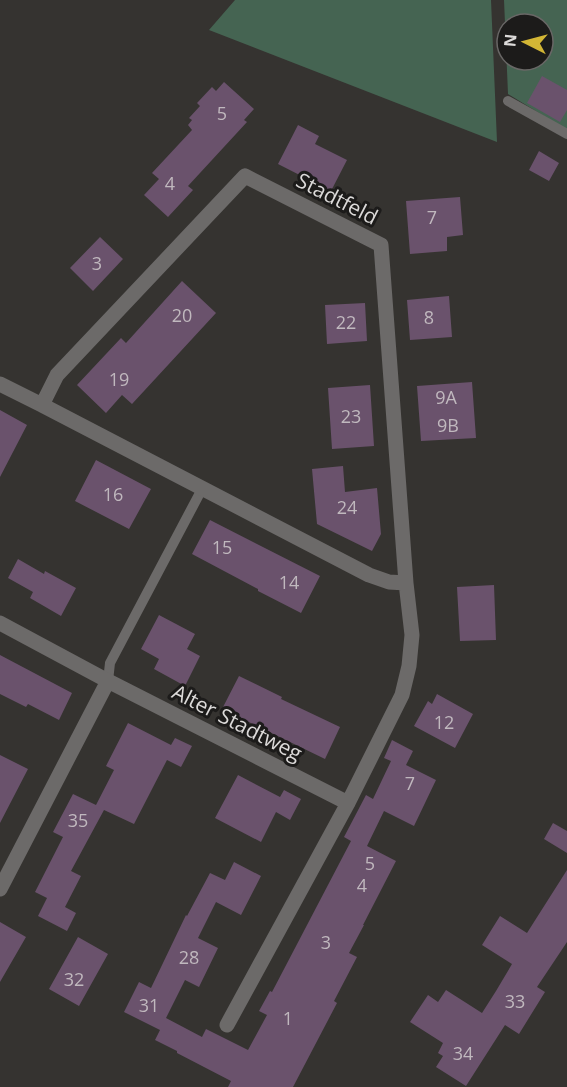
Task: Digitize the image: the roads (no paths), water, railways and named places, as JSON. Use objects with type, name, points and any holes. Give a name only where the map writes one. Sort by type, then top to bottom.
[{"type":"street","name":"Stadtfeld","points":[[42,405],[57,375],[245,176],[381,245],[411,635],[409,666],[402,695],[348,803]]},
{"type":"street","points":[[0,384],[369,575],[389,582],[406,583]]},
{"type":"street","name":"Alter Stadtweg","points":[[0,623],[108,681],[348,803]]},
{"type":"street","points":[[0,889],[108,681]]},
{"type":"street","points":[[227,1025],[348,803]]},
{"type":"lane","points":[[508,100],[567,134]]},
{"type":"lane","points":[[108,681],[110,663],[202,489]]}]
